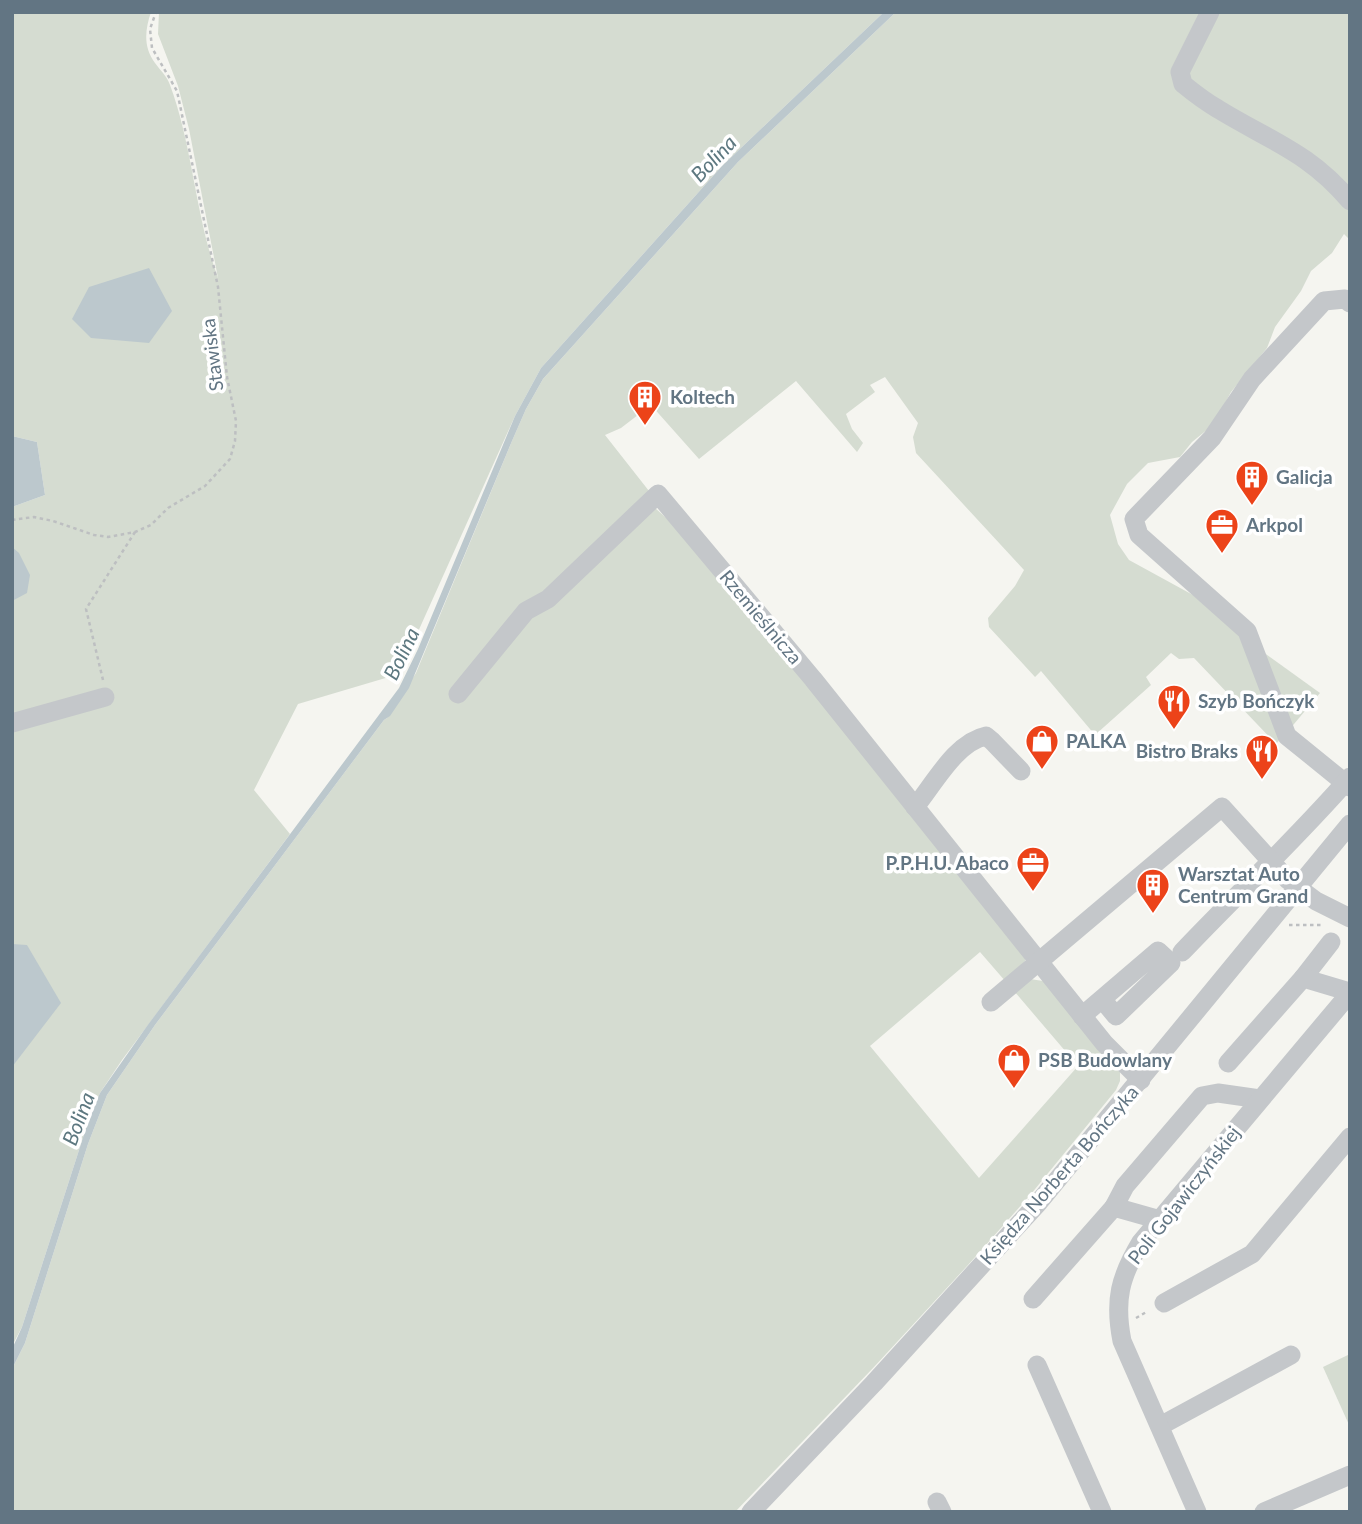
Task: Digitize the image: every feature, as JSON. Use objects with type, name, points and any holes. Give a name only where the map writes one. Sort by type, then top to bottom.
[{"type":"street","points":[[1210,12],[1180,72],[1182,84],[1218,110],[1293,150],[1334,182],[1350,201]]},
{"type":"street","points":[[1182,951],[1348,782],[1287,736],[1247,631],[1139,535],[1134,519],[1212,438],[1252,379],[1324,301],[1345,299],[1350,303]]},
{"type":"street","name":"Rzemieślnicza","points":[[458,694],[526,611],[548,599],[659,494],[813,679],[1104,1043],[1141,1080]]},
{"type":"street","points":[[12,723],[105,697]]},
{"type":"street","points":[[915,807],[962,747],[973,739],[986,737],[1021,771]]},
{"type":"street","points":[[991,1002],[1222,807],[1298,888],[1316,901],[1350,918]]},
{"type":"street","name":"Księdza Norberta Bończyka","points":[[751,1512],[874,1383],[1039,1202],[1350,824]]},
{"type":"street","points":[[1228,1063],[1331,942]]},
{"type":"street","points":[[1303,978],[1350,992]]},
{"type":"street","name":"Poli Gojawiczyńskiej","points":[[1197,1512],[1125,1349],[1117,1312],[1118,1296],[1127,1266],[1141,1242],[1350,992]]},
{"type":"street","points":[[1082,1016],[1102,999]]},
{"type":"street","points":[[1034,1299],[1114,1207],[1125,1186],[1202,1096],[1217,1093],[1260,1099]]},
{"type":"street","points":[[1164,1303],[1252,1254],[1350,1137]]},
{"type":"street","points":[[1114,1207],[1160,1220]]},
{"type":"street","points":[[1160,1426],[1291,1355]]},
{"type":"street","points":[[1037,1365],[1101,1512]]},
{"type":"street","points":[[1264,1512],[1350,1475]]},
{"type":"path","name":"Stawiska","points":[[12,520],[34,517],[108,537],[135,532],[151,525],[167,508],[205,486],[230,459],[236,421],[227,377],[218,287],[177,91],[152,48],[150,29],[156,12]]},
{"type":"path","points":[[105,697],[99,656],[86,609],[135,532]]},
{"type":"shaded area","points":[[12,12],[151,12],[146,32],[147,45],[151,57],[169,82],[178,109],[204,230],[218,278],[189,129],[178,86],[158,34],[159,12],[884,12],[722,166],[541,368],[515,416],[399,674],[298,704],[254,790],[290,834],[100,1093],[89,1119],[22,1327],[12,1346],[12,507],[45,495],[37,442],[12,436]]},
{"type":"shaded area","points":[[884,12],[896,12],[738,162],[543,379],[512,441],[409,688],[155,1025],[107,1095],[88,1144],[25,1343],[12,1369],[12,1349],[22,1327],[89,1119],[100,1093],[399,688],[418,649],[515,416],[541,368],[722,166]]},
{"type":"shaded area","points":[[896,12],[1350,12],[1350,240],[1344,234],[1332,253],[1311,271],[1301,291],[1275,327],[1267,348],[1231,392],[1213,425],[1192,442],[1180,457],[1148,463],[1127,484],[1110,515],[1118,544],[1129,560],[1193,595],[1240,634],[1283,736],[1276,744],[1194,658],[1179,659],[1171,653],[1146,677],[1151,685],[1095,735],[1041,671],[1035,677],[989,627],[988,618],[1015,586],[1024,570],[916,453],[913,437],[918,423],[885,377],[870,385],[875,392],[846,414],[852,429],[863,443],[857,452],[796,381],[699,459],[651,405],[621,428],[605,435],[649,491],[645,499],[683,533],[739,599],[1025,957],[1025,961],[1006,982],[980,952],[870,1046],[979,1178],[1078,1066],[1014,991],[1030,979],[1043,981],[1120,1071],[1116,1090],[1031,1194],[968,1265],[735,1512],[12,1512],[12,1369],[25,1343],[88,1144],[107,1095],[155,1025],[387,718],[416,673],[512,441],[543,379],[738,162]]},
{"type":"shaded area","points":[[149,268],[172,311],[149,343],[91,338],[72,319],[89,287]]},
{"type":"shaded area","points":[[12,436],[37,442],[45,495],[12,507]]},
{"type":"shaded area","points":[[12,547],[19,553],[30,575],[27,593],[12,601]]},
{"type":"shaded area","points":[[1259,649],[1320,693],[1289,730]]},
{"type":"shaded area","points":[[12,944],[27,945],[61,1003],[12,1067]]},
{"type":"shaded area","points":[[1350,1354],[1350,1427],[1323,1367]]},
{"type":"place","name":"Koltech","points":[[645,427]]},
{"type":"place","name":"Galicja","points":[[1252,507]]},
{"type":"place","name":"Arkpol","points":[[1222,555]]},
{"type":"place","name":"Szyb Bończyk","points":[[1174,731]]},
{"type":"place","name":"PALKA","points":[[1042,771]]},
{"type":"place","name":"Bistro Braks","points":[[1262,781]]},
{"type":"place","name":"P.P.H.U. Abaco","points":[[1033,893]]},
{"type":"place","name":"Warsztat Auto Centrum Grand","points":[[1153,915]]},
{"type":"place","name":"PSB Budowlany","points":[[1014,1090]]},
{"type":"water label","name":"Bolina","points":[[714,159]]},
{"type":"water label","name":"Bolina","points":[[402,654]]},
{"type":"water label","name":"Bolina","points":[[79,1119]]}]
